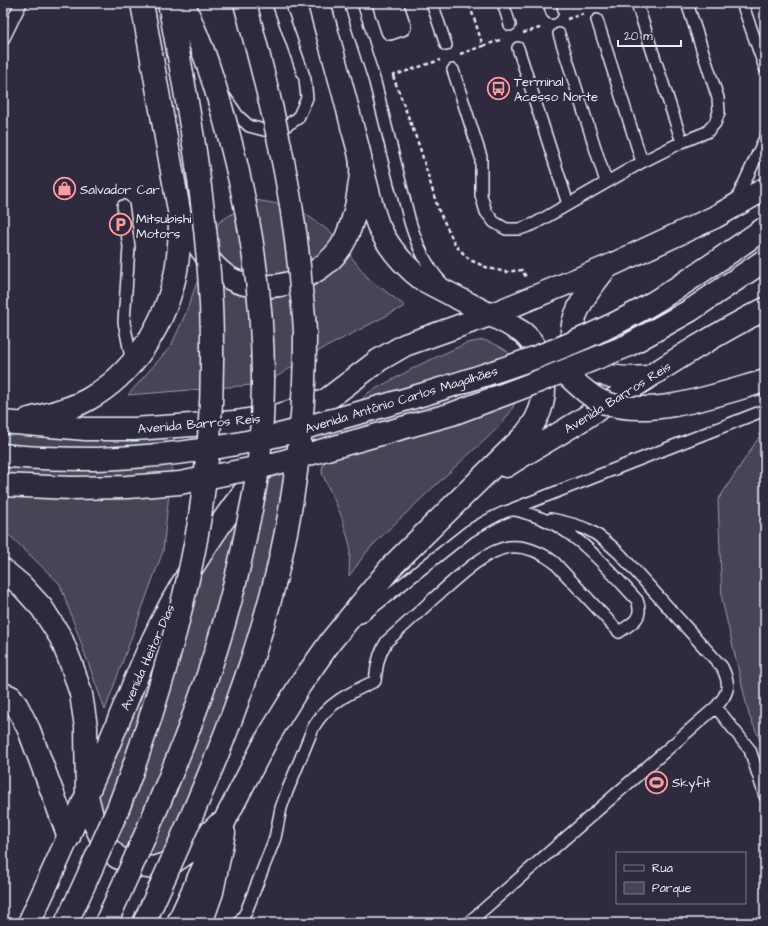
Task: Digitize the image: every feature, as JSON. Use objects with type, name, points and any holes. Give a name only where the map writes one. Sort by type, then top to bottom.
[{"type":"main road","points":[[6,425],[66,410],[86,400],[108,386],[132,363],[152,335],[169,298],[176,271],[180,245],[180,216],[142,3]]},
{"type":"main road","points":[[66,923],[118,808],[148,725],[188,582],[206,467],[210,416],[211,305],[197,169],[170,3]]},
{"type":"main road","points":[[106,923],[138,853],[203,693],[224,626],[241,563],[254,496],[260,449],[263,405],[263,349],[260,299],[252,240],[241,185],[226,126],[206,61],[183,3]]},
{"type":"main road","points":[[144,923],[189,823],[223,740],[249,669],[281,557],[292,504],[299,447],[304,389],[305,334],[299,257],[289,191],[261,62],[245,3]]},
{"type":"main road","points":[[178,923],[228,816],[268,737],[300,685],[331,641],[392,566],[526,434],[537,418],[543,401],[545,386],[544,371],[532,343],[524,334],[510,325],[423,280],[410,270],[397,256],[378,224],[361,165],[319,3]]},
{"type":"main road","points":[[180,216],[203,252],[217,268],[231,279],[245,284],[267,286],[284,285],[307,276],[321,267],[345,240],[353,221],[357,205],[361,165]]},
{"type":"main road","points":[[490,315],[607,267],[732,209],[765,189]]},
{"type":"main road","name":"Avenida Antônio Carlos Magalhães","points":[[3,455],[73,459],[131,458],[179,453],[270,437],[401,401],[484,376],[565,346],[608,327],[639,311],[670,292],[765,228]]},
{"type":"main road","name":"Avenida Antônio Carlos Magalhães","points":[[3,485],[71,488],[127,487],[180,482],[270,465],[452,414],[564,372],[627,346],[691,310],[765,260]]},
{"type":"main road","points":[[607,267],[596,280],[580,305],[572,330],[574,344],[579,356],[593,370],[607,376],[624,379],[647,377]]},
{"type":"main road","name":"Avenida Barros Reis","points":[[471,488],[586,418],[647,377],[746,318],[765,309]]},
{"type":"main road","name":"Avenida Barros Reis","points":[[6,425],[86,429],[134,429],[235,422],[280,415],[325,401],[379,360],[406,345],[490,315]]},
{"type":"main road","points":[[564,372],[584,390],[602,402],[634,409],[686,403],[765,381]]},
{"type":"main road","name":"Avenida Heitor Dias","points":[[29,923],[87,796],[149,647],[172,601],[206,545],[237,500],[268,461],[325,401]]},
{"type":"main road","points":[[3,570],[21,585],[42,608],[61,638],[72,666],[80,694],[86,727],[87,796],[93,820],[104,844],[117,857],[135,865],[153,868],[175,861],[194,848],[228,816]]},
{"type":"main road","points":[[3,694],[11,697],[29,730],[69,837]]},
{"type":"main road","points":[[201,923],[212,892],[228,816]]},
{"type":"street","points":[[381,3],[390,31],[402,27],[394,3]]},
{"type":"lane","points":[[3,40],[21,3]]},
{"type":"lane","points":[[170,3],[204,66],[238,116],[249,126],[264,130],[287,125],[298,118],[307,98],[305,79],[278,3]]},
{"type":"lane","points":[[350,3],[376,82],[416,242],[425,261],[437,279],[468,304]]},
{"type":"lane","points":[[432,3],[446,45]]},
{"type":"lane","points":[[503,3],[510,25]]},
{"type":"lane","points":[[453,70],[481,157],[481,195],[486,212],[494,222],[506,229],[520,229],[534,224],[642,162],[682,142],[707,132],[716,123],[719,112],[718,98],[687,3]]},
{"type":"lane","points":[[742,3],[765,68]]},
{"type":"lane","points":[[638,7],[682,142]]},
{"type":"lane","points":[[597,20],[642,162]]},
{"type":"lane","points":[[559,34],[606,182]]},
{"type":"lane","points":[[518,48],[568,204]]},
{"type":"lane","points":[[732,209],[754,165],[765,138]]},
{"type":"lane","points":[[123,206],[129,247],[124,322],[132,363]]},
{"type":"lane","points":[[331,641],[468,532],[486,520],[765,410]]},
{"type":"lane","points":[[468,923],[716,707],[724,699],[728,690],[727,678],[722,667],[604,538],[588,529],[574,524],[540,517],[513,509]]},
{"type":"lane","points":[[240,923],[246,912],[275,838],[286,794],[313,728],[324,713],[339,700],[375,681],[380,652],[387,641],[467,569],[497,550],[510,547],[534,551],[554,562],[619,632],[634,622],[638,616],[640,608],[637,600],[588,548],[572,536],[540,517]]},
{"type":"lane","points":[[716,707],[750,750],[765,796]]},
{"type":"path","points":[[393,76],[420,148],[438,209],[456,246],[470,260],[488,268],[506,272],[522,270],[536,295]]},
{"type":"green space","points":[[255,200],[296,207],[333,234],[368,278],[405,306],[311,355],[265,384],[128,395],[171,346],[185,315],[219,222]]},
{"type":"green space","points":[[483,340],[506,350],[517,365],[520,385],[512,409],[497,429],[379,539],[349,576],[350,545],[341,515],[322,473],[326,434],[368,393],[419,365],[467,343]]},
{"type":"green space","points":[[176,425],[163,551],[105,710],[60,584],[3,529],[3,434],[52,436]]},
{"type":"green space","points":[[765,428],[765,752],[749,715],[722,600],[718,500]]},
{"type":"green space","points":[[267,445],[292,481],[297,506],[292,559],[260,668],[161,872],[98,849],[73,815]]},
{"type":"place","name":"Terminal Acesso Norte","points":[[498,88]]},
{"type":"place","name":"Salvador Car","points":[[64,189]]},
{"type":"place","name":"Mitsubishi Motors","points":[[121,225]]},
{"type":"place","name":"Skyfit","points":[[657,782]]}]
